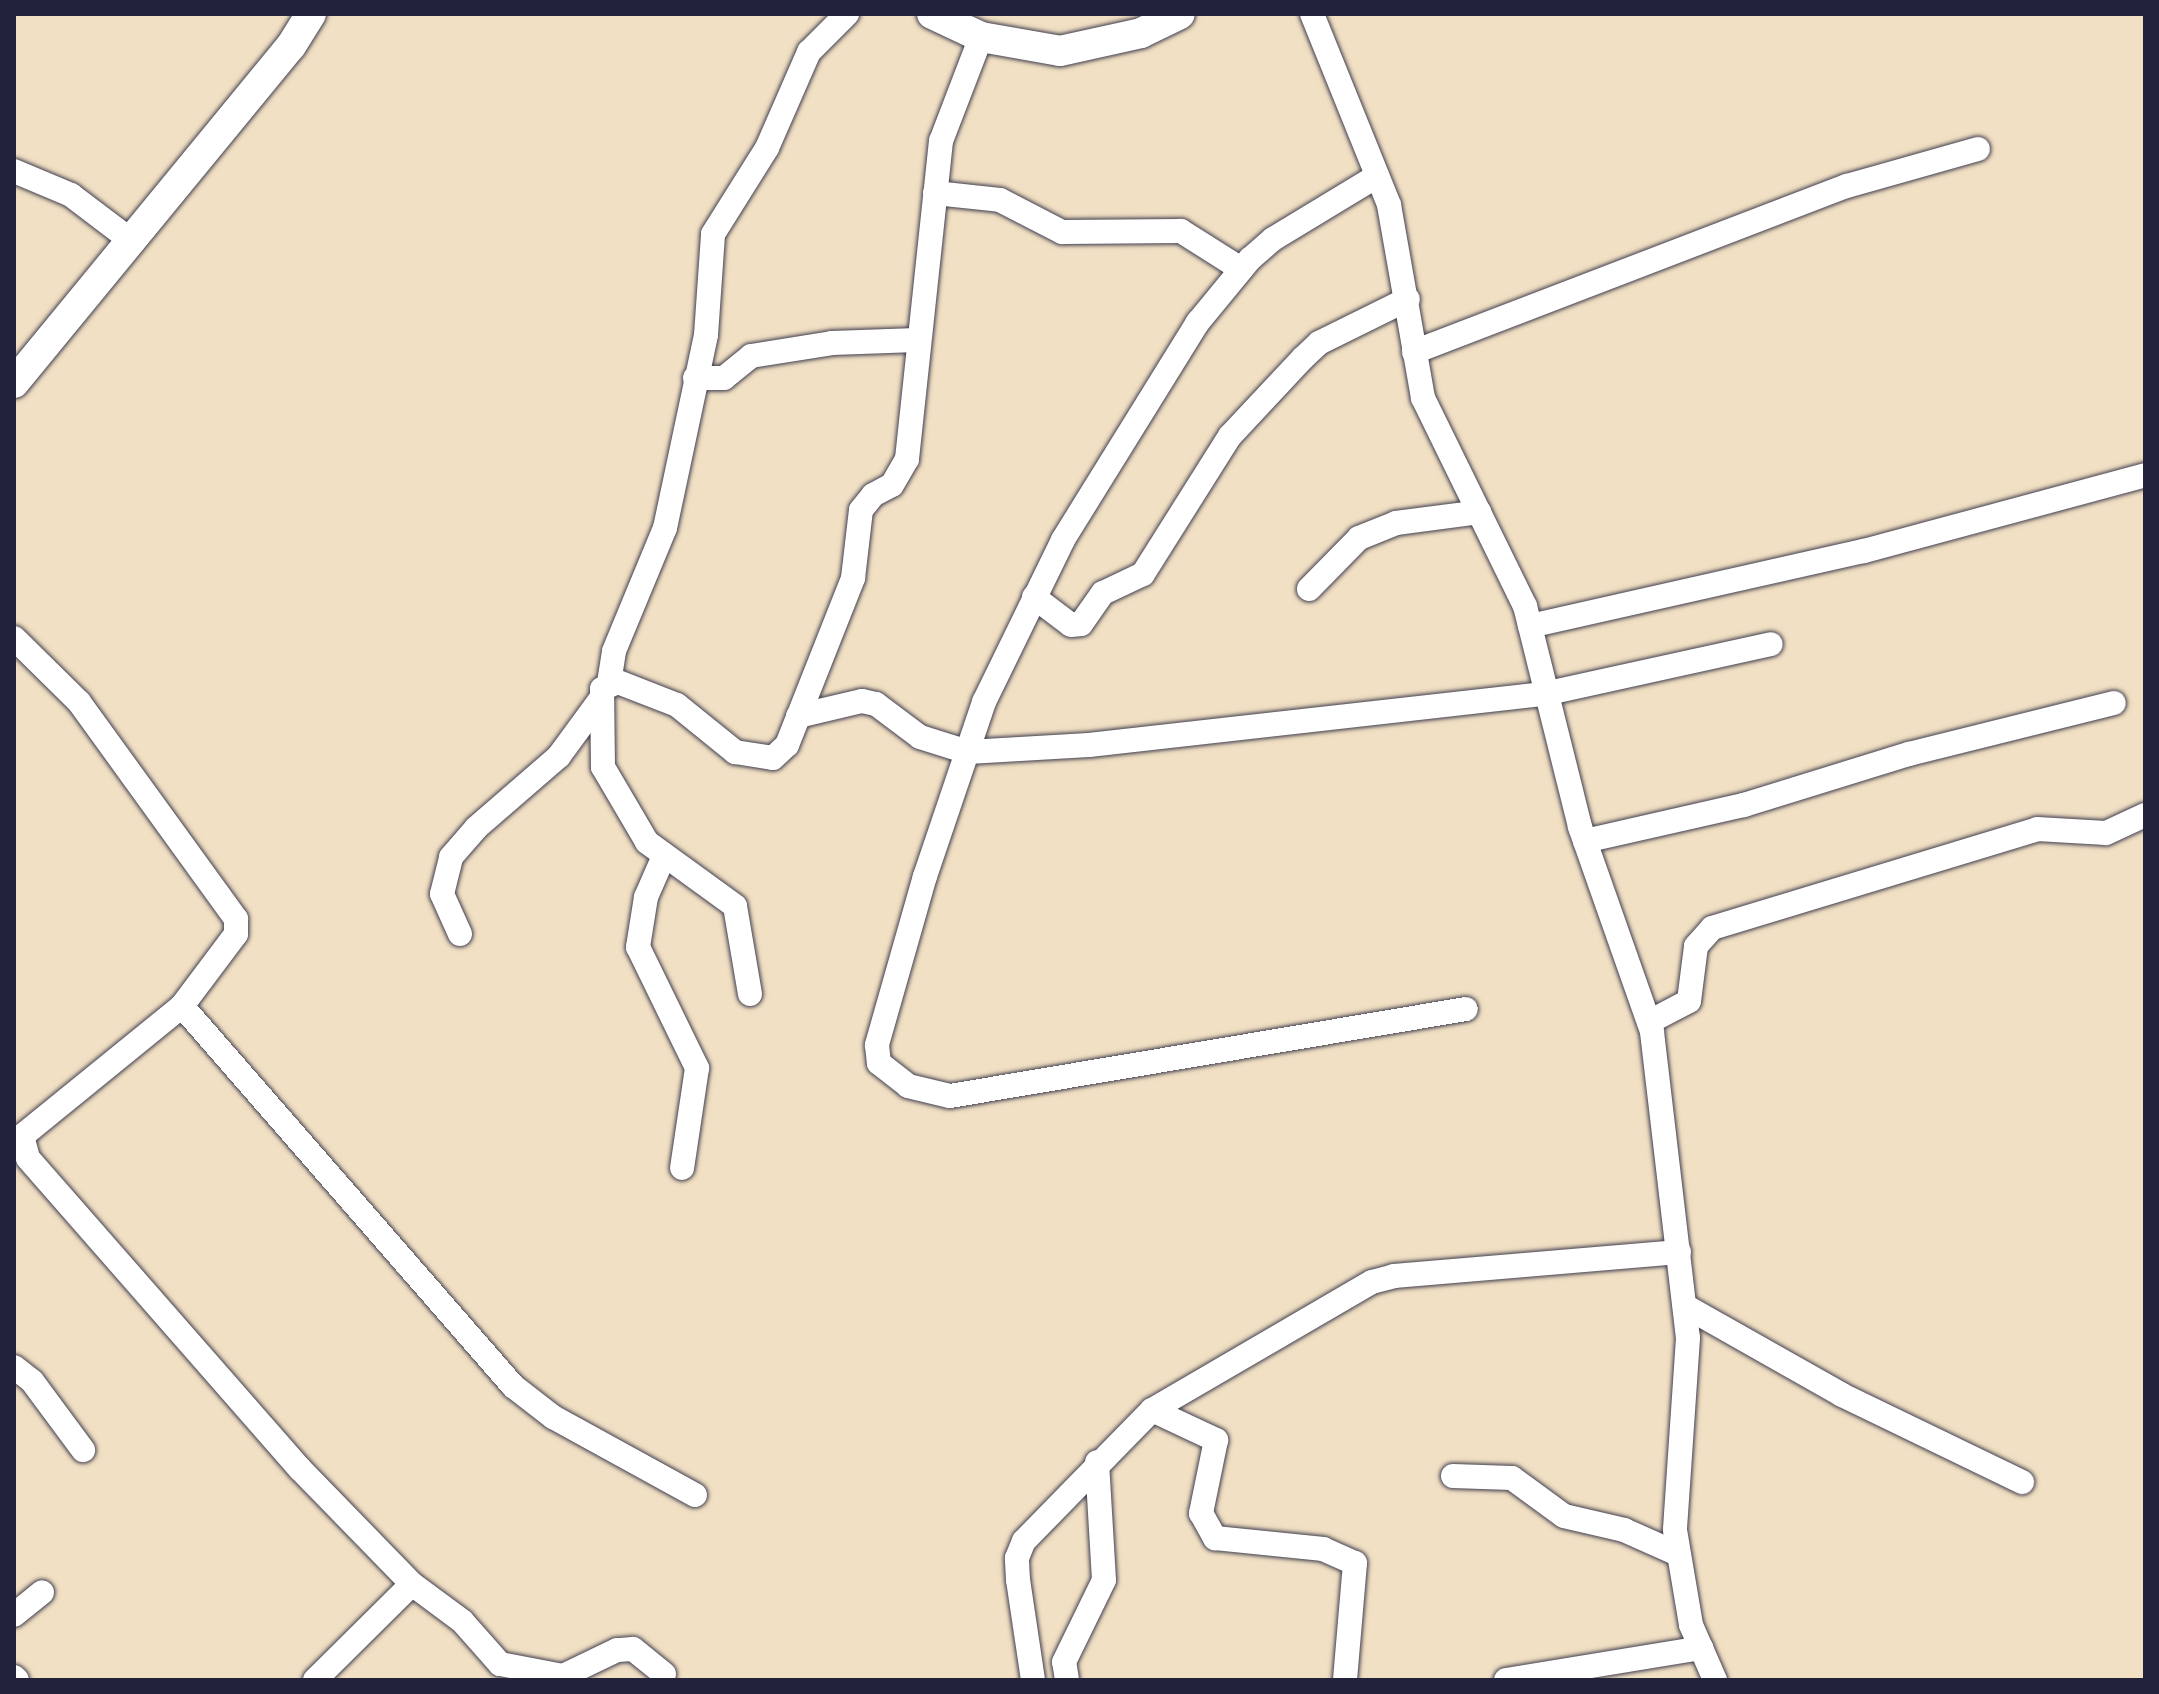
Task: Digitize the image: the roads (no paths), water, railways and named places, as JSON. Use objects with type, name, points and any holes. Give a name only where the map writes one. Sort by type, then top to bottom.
[{"type":"main road","points":[[14,383],[133,242],[311,14]]},
{"type":"main road","points":[[932,14],[981,37],[1060,51],[1141,33],[1180,14]]},
{"type":"street","points":[[750,994],[735,906],[664,856],[639,831],[603,767],[604,692],[614,651],[660,543],[708,323],[713,234],[767,148],[809,52],[847,14]]},
{"type":"street","points":[[1312,14],[1389,205],[1408,299],[1423,398],[1530,626],[1544,694],[1585,841],[1658,1054],[1688,1338],[1678,1554],[1691,1625],[1715,1680]]},
{"type":"street","points":[[460,934],[442,894],[451,857],[476,828],[559,756],[604,692],[618,682],[677,705],[724,748],[762,759],[780,754],[853,578],[861,510],[873,495],[892,485],[907,459],[917,340],[946,123],[981,37]]},
{"type":"street","points":[[1414,352],[1847,186],[1978,149]]},
{"type":"street","points":[[14,171],[71,195],[133,242]]},
{"type":"street","points":[[1377,176],[1273,239],[1241,269],[1180,349],[1063,540],[997,671],[925,876],[877,1045],[879,1063],[891,1078],[950,1096],[1466,1009]]},
{"type":"street","points":[[935,193],[1000,200],[1062,232],[1181,231],[1241,269]]},
{"type":"street","points":[[1034,597],[1071,625],[1081,624],[1103,593],[1143,574],[1230,436],[1303,358],[1319,343],[1408,299]]},
{"type":"street","points":[[695,378],[724,378],[751,356],[832,343],[917,340]]},
{"type":"street","points":[[1530,626],[1864,551],[2145,475]]},
{"type":"street","points":[[1309,589],[1359,538],[1396,523],[1479,512]]},
{"type":"street","points":[[14,638],[79,702],[236,919],[236,934],[182,1006],[31,1124],[21,1147],[300,1469],[412,1584],[462,1621],[501,1672],[563,1676],[617,1650],[633,1649],[664,1674]]},
{"type":"street","points":[[798,716],[862,701],[876,704],[920,737],[968,752],[1089,745],[1544,694],[1771,644]]},
{"type":"street","points":[[1585,841],[1744,805],[1909,754],[2114,703]]},
{"type":"street","points":[[1649,1022],[1689,1001],[1696,946],[1712,928],[2037,829],[2106,833],[2145,815]]},
{"type":"street","points":[[664,856],[646,897],[638,947],[697,1068],[682,1168]]},
{"type":"street","points":[[182,1006],[513,1386],[553,1417],[695,1495]]},
{"type":"street","points":[[1033,1680],[1017,1558],[1035,1526],[1152,1410],[1372,1282],[1679,1252]]},
{"type":"street","points":[[1685,1306],[1842,1395],[2022,1482]]},
{"type":"street","points":[[14,1367],[32,1381],[83,1450]]},
{"type":"street","points":[[1152,1410],[1216,1440],[1201,1513],[1215,1538],[1336,1551],[1355,1563],[1345,1680]]},
{"type":"street","points":[[1067,1680],[1067,1654],[1104,1580],[1097,1462]]},
{"type":"street","points":[[1453,1476],[1512,1478],[1564,1516],[1624,1530],[1678,1554]]},
{"type":"street","points":[[315,1680],[412,1584]]},
{"type":"street","points":[[14,1615],[42,1592]]},
{"type":"street","points":[[1506,1680],[1701,1648]]}]
